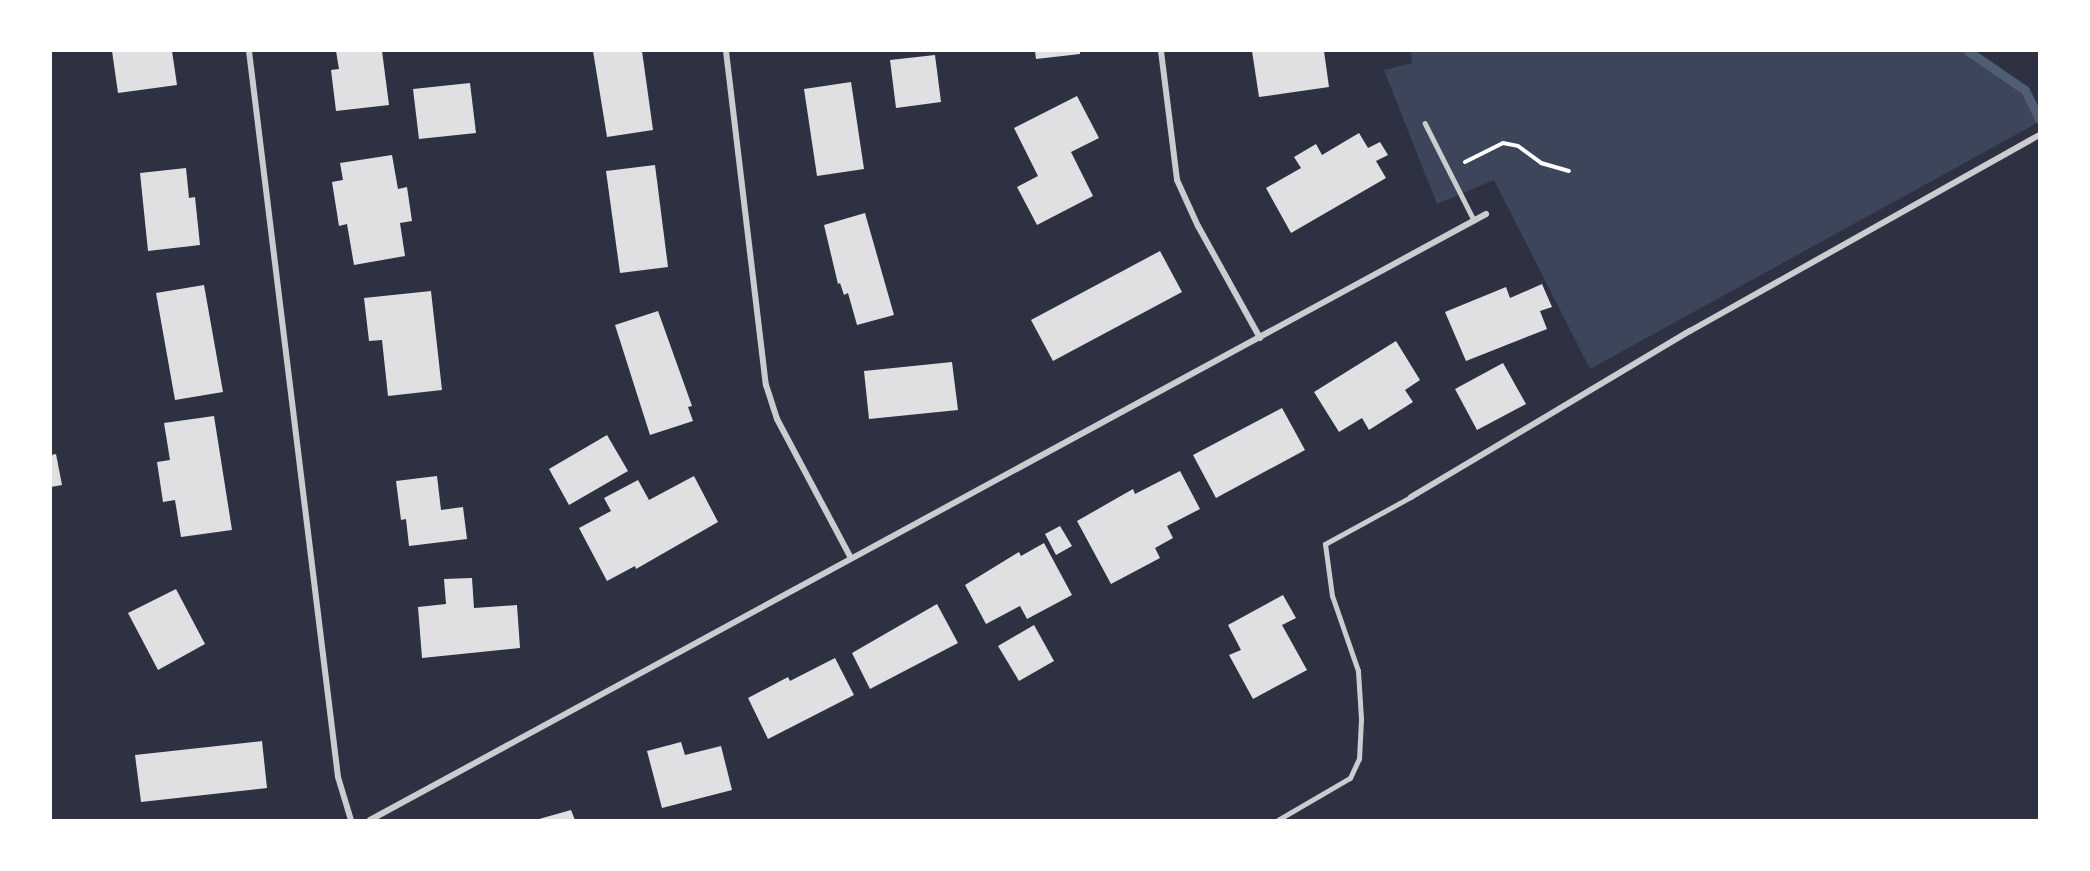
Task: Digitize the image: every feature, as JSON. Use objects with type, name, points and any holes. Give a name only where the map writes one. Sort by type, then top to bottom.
[{"type":"street","points":[[249,51],[338,777],[351,820]]},
{"type":"street","points":[[726,51],[766,385],[777,419],[851,558]]},
{"type":"street","points":[[1161,51],[1177,180],[1198,226],[1260,338]]},
{"type":"street","points":[[1411,497],[1690,331],[2039,135]]},
{"type":"street","points":[[370,820],[1486,214]]},
{"type":"lane","points":[[1425,123],[1474,220]]},
{"type":"lane","points":[[1278,820],[1350,778],[1359,759],[1361,719],[1358,671],[1332,596],[1325,544],[1411,497]]},
{"type":"path","points":[[1448,170],[1503,143],[1518,146],[1540,163],[1569,171]]},
{"type":"shaded area","points":[[1411,51],[1968,51],[2025,90],[2039,122],[1590,369],[1494,180],[1437,204],[1384,70],[1412,63]]},
{"type":"building","points":[[112,51],[172,51],[177,85],[118,93]]},
{"type":"building","points":[[336,51],[382,51],[389,105],[336,111],[331,70],[339,69]]},
{"type":"building","points":[[593,51],[642,51],[653,130],[607,137]]},
{"type":"building","points":[[1035,51],[1080,51],[1080,54],[1036,59]]},
{"type":"building","points":[[1252,51],[1324,51],[1329,87],[1259,97]]},
{"type":"building","points":[[935,55],[941,102],[896,108],[890,60]]},
{"type":"building","points":[[851,82],[864,169],[817,176],[804,89]]},
{"type":"building","points":[[470,83],[476,133],[419,139],[413,89]]},
{"type":"building","points":[[1077,96],[1099,138],[1071,152],[1093,196],[1037,225],[1017,187],[1038,176],[1014,128]]},
{"type":"building","points":[[1359,133],[1368,148],[1380,142],[1388,155],[1376,161],[1386,178],[1291,233],[1266,188],[1301,168],[1294,157],[1316,144],[1322,155]]},
{"type":"building","points":[[392,155],[398,189],[407,187],[412,221],[400,223],[405,256],[354,265],[347,224],[339,226],[332,182],[343,180],[340,163]]},
{"type":"building","points":[[655,165],[668,267],[620,273],[606,171]]},
{"type":"building","points":[[186,168],[189,198],[195,197],[200,245],[148,251],[140,173]]},
{"type":"building","points":[[865,213],[894,315],[857,325],[848,293],[844,295],[840,283],[838,284],[824,225]]},
{"type":"building","points":[[1160,251],[1182,292],[1053,361],[1031,320]]},
{"type":"building","points":[[1542,284],[1552,307],[1540,311],[1547,329],[1466,361],[1445,312],[1506,287],[1510,298]]},
{"type":"building","points":[[204,285],[223,392],[175,400],[156,293]]},
{"type":"building","points":[[431,291],[442,390],[388,396],[382,340],[369,341],[364,298]]},
{"type":"building","points":[[658,311],[692,406],[688,407],[693,421],[650,435],[615,325]]},
{"type":"building","points":[[1396,341],[1420,380],[1405,390],[1413,402],[1369,430],[1362,418],[1339,432],[1314,392]]},
{"type":"building","points":[[952,362],[958,410],[869,419],[864,371]]},
{"type":"building","points":[[1503,363],[1526,404],[1477,430],[1455,389]]},
{"type":"building","points":[[1282,408],[1305,450],[1216,498],[1193,455]]},
{"type":"building","points":[[214,416],[232,530],[181,537],[175,500],[163,502],[157,462],[170,460],[164,423]]},
{"type":"building","points":[[607,435],[628,471],[569,505],[549,469]]},
{"type":"building","points":[[56,454],[62,485],[51,487],[51,455]]},
{"type":"building","points":[[1180,471],[1200,509],[1167,526],[1173,538],[1155,548],[1160,558],[1111,584],[1077,521],[1133,489],[1135,494]]},
{"type":"building","points":[[437,476],[441,510],[463,507],[467,539],[409,546],[406,519],[401,520],[396,481]]},
{"type":"building","points":[[694,476],[718,522],[636,569],[635,566],[607,581],[579,528],[611,511],[604,498],[638,480],[649,500]]},
{"type":"building","points":[[1060,526],[1072,546],[1056,555],[1045,534]]},
{"type":"building","points":[[1044,543],[1072,595],[1027,619],[1020,606],[986,624],[965,585],[1019,552],[1021,556]]},
{"type":"building","points":[[472,578],[474,608],[517,605],[520,648],[422,658],[418,607],[446,604],[444,579]]},
{"type":"building","points":[[176,589],[205,644],[158,670],[128,613]]},
{"type":"building","points":[[1283,595],[1296,618],[1282,625],[1307,670],[1253,699],[1229,655],[1241,650],[1228,625]]},
{"type":"building","points":[[937,604],[958,643],[870,689],[852,653]]},
{"type":"building","points":[[1034,625],[1054,661],[1019,681],[998,646]]},
{"type":"building","points":[[835,658],[854,695],[768,739],[748,698],[788,677],[790,681]]},
{"type":"building","points":[[262,741],[267,788],[141,802],[135,755]]},
{"type":"building","points":[[681,742],[685,755],[721,746],[732,790],[662,808],[647,751]]},
{"type":"building","points":[[571,810],[575,820],[539,820],[539,819]]},
{"type":"waterway","points":[[1968,51],[2025,90],[2039,119]]}]
